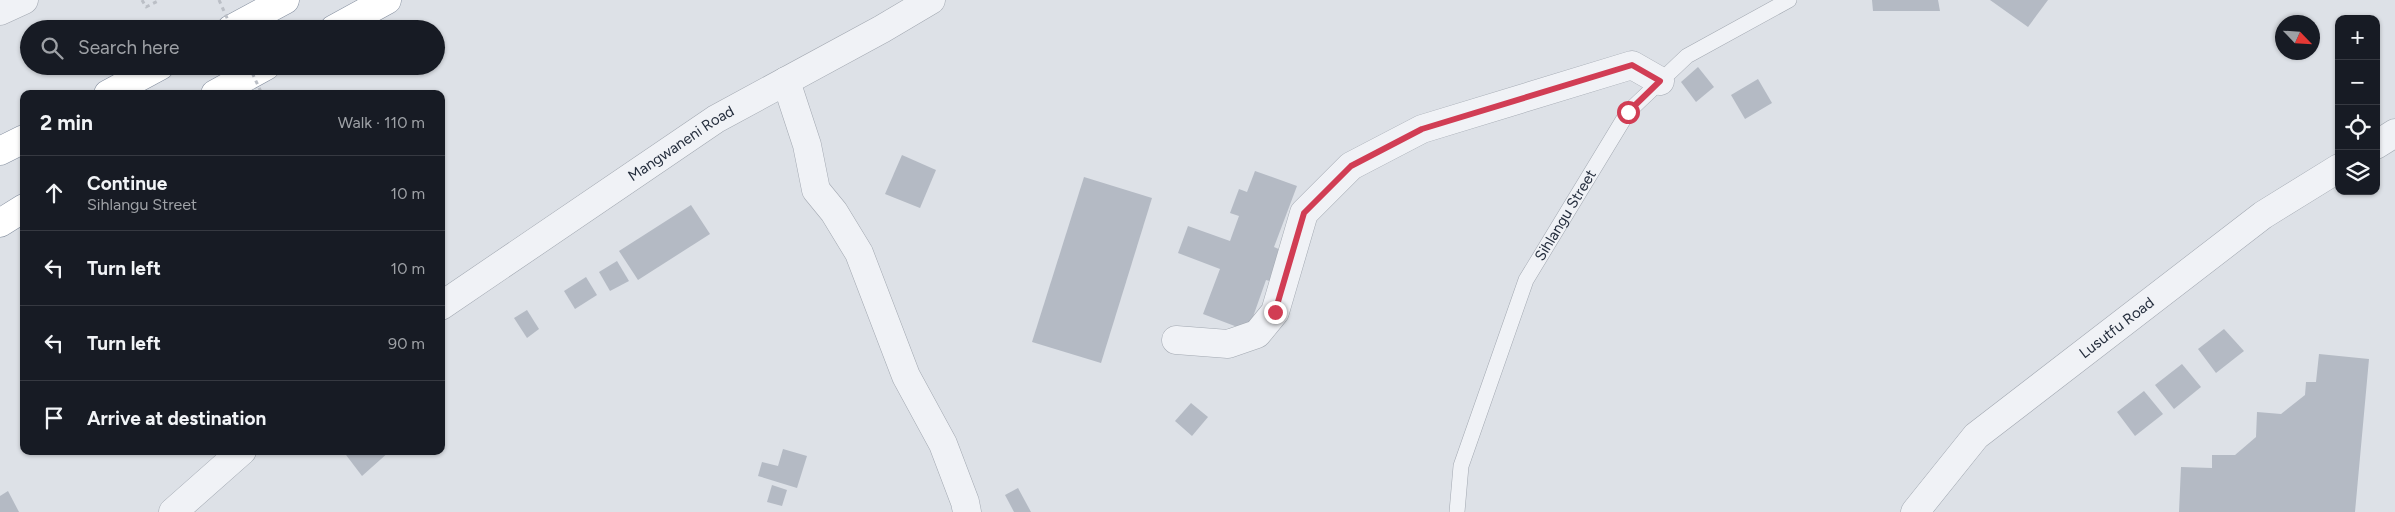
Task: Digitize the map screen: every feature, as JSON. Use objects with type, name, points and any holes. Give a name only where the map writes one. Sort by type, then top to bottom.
[{"type":"highway","points":[[248,20],[285,0]]},
{"type":"highway","points":[[350,20],[387,0]]},
{"type":"highway","points":[[115,90],[143,75]]},
{"type":"highway","points":[[222,90],[250,75]]},
{"type":"highway","points":[[0,151],[20,141]]},
{"type":"highway","points":[[0,212],[20,201]]},
{"type":"highway","points":[[0,223],[20,210]]},
{"type":"street","points":[[0,11],[24,0]]},
{"type":"street","name":"Mangwaneni Road","points":[[445,303],[716,119],[882,29],[931,0]]},
{"type":"street","points":[[1176,340],[1228,344],[1257,334],[1275,312],[1304,213],[1351,166],[1422,129],[1632,65],[1660,81]]},
{"type":"street","points":[[786,81],[807,145],[816,190],[834,212],[858,253],[906,376],[943,444],[967,512]]},
{"type":"street","points":[[2380,142],[2395,133]]},
{"type":"street","name":"Lusutfu Road","points":[[1916,512],[1976,436],[2263,215],[2335,170]]},
{"type":"street","points":[[173,512],[237,455]]},
{"type":"lane","name":"Sihlangu Street","points":[[1457,512],[1461,466],[1526,280],[1628,112],[1687,56],[1789,0]]},
{"type":"path","points":[[142,0],[146,7],[160,0]]},
{"type":"path","points":[[219,0],[228,20]]},
{"type":"path","points":[[253,75],[260,90]]},
{"type":"building","points":[[1872,0],[1938,0],[1940,11],[1873,11]]},
{"type":"building","points":[[1990,0],[2048,0],[2028,27]]},
{"type":"building","points":[[1698,67],[1714,87],[1696,102],[1681,82]]},
{"type":"building","points":[[1758,79],[1772,103],[1745,119],[1731,95]]},
{"type":"building","points":[[902,155],[936,170],[920,208],[885,194]]},
{"type":"building","points":[[1255,171],[1297,186],[1274,247],[1290,254],[1279,284],[1266,280],[1248,331],[1203,314],[1220,269],[1178,253],[1188,226],[1230,241],[1239,216],[1230,213],[1239,189],[1247,192]]},
{"type":"building","points":[[1084,177],[1152,198],[1101,363],[1032,342]]},
{"type":"building","points":[[691,205],[710,234],[638,280],[619,251]]},
{"type":"building","points":[[617,261],[629,281],[610,291],[599,272]]},
{"type":"building","points":[[586,277],[597,295],[575,309],[564,291]]},
{"type":"building","points":[[527,310],[539,329],[527,338],[514,318]]},
{"type":"building","points":[[2224,329],[2244,351],[2216,373],[2198,349]]},
{"type":"building","points":[[2319,354],[2369,359],[2355,512],[2179,512],[2181,467],[2212,468],[2212,455],[2235,455],[2256,437],[2257,412],[2281,414],[2305,395],[2306,382],[2316,382]]},
{"type":"building","points":[[2182,364],[2201,387],[2174,409],[2155,385]]},
{"type":"building","points":[[2144,391],[2163,414],[2135,436],[2117,412]]},
{"type":"building","points":[[1191,403],[1208,417],[1192,436],[1175,421]]},
{"type":"building","points":[[783,449],[807,456],[797,488],[758,476],[762,462],[778,466]]},
{"type":"building","points":[[346,455],[386,455],[362,476]]},
{"type":"building","points":[[772,485],[787,490],[782,506],[767,502]]},
{"type":"building","points":[[1018,488],[1031,512],[1014,512],[1005,495]]},
{"type":"building","points":[[8,491],[19,512],[0,512],[0,496]]},
{"type":"route","points":[[1275,312],[1304,213],[1351,166],[1422,129],[1632,65],[1660,81],[1628,112]]}]
